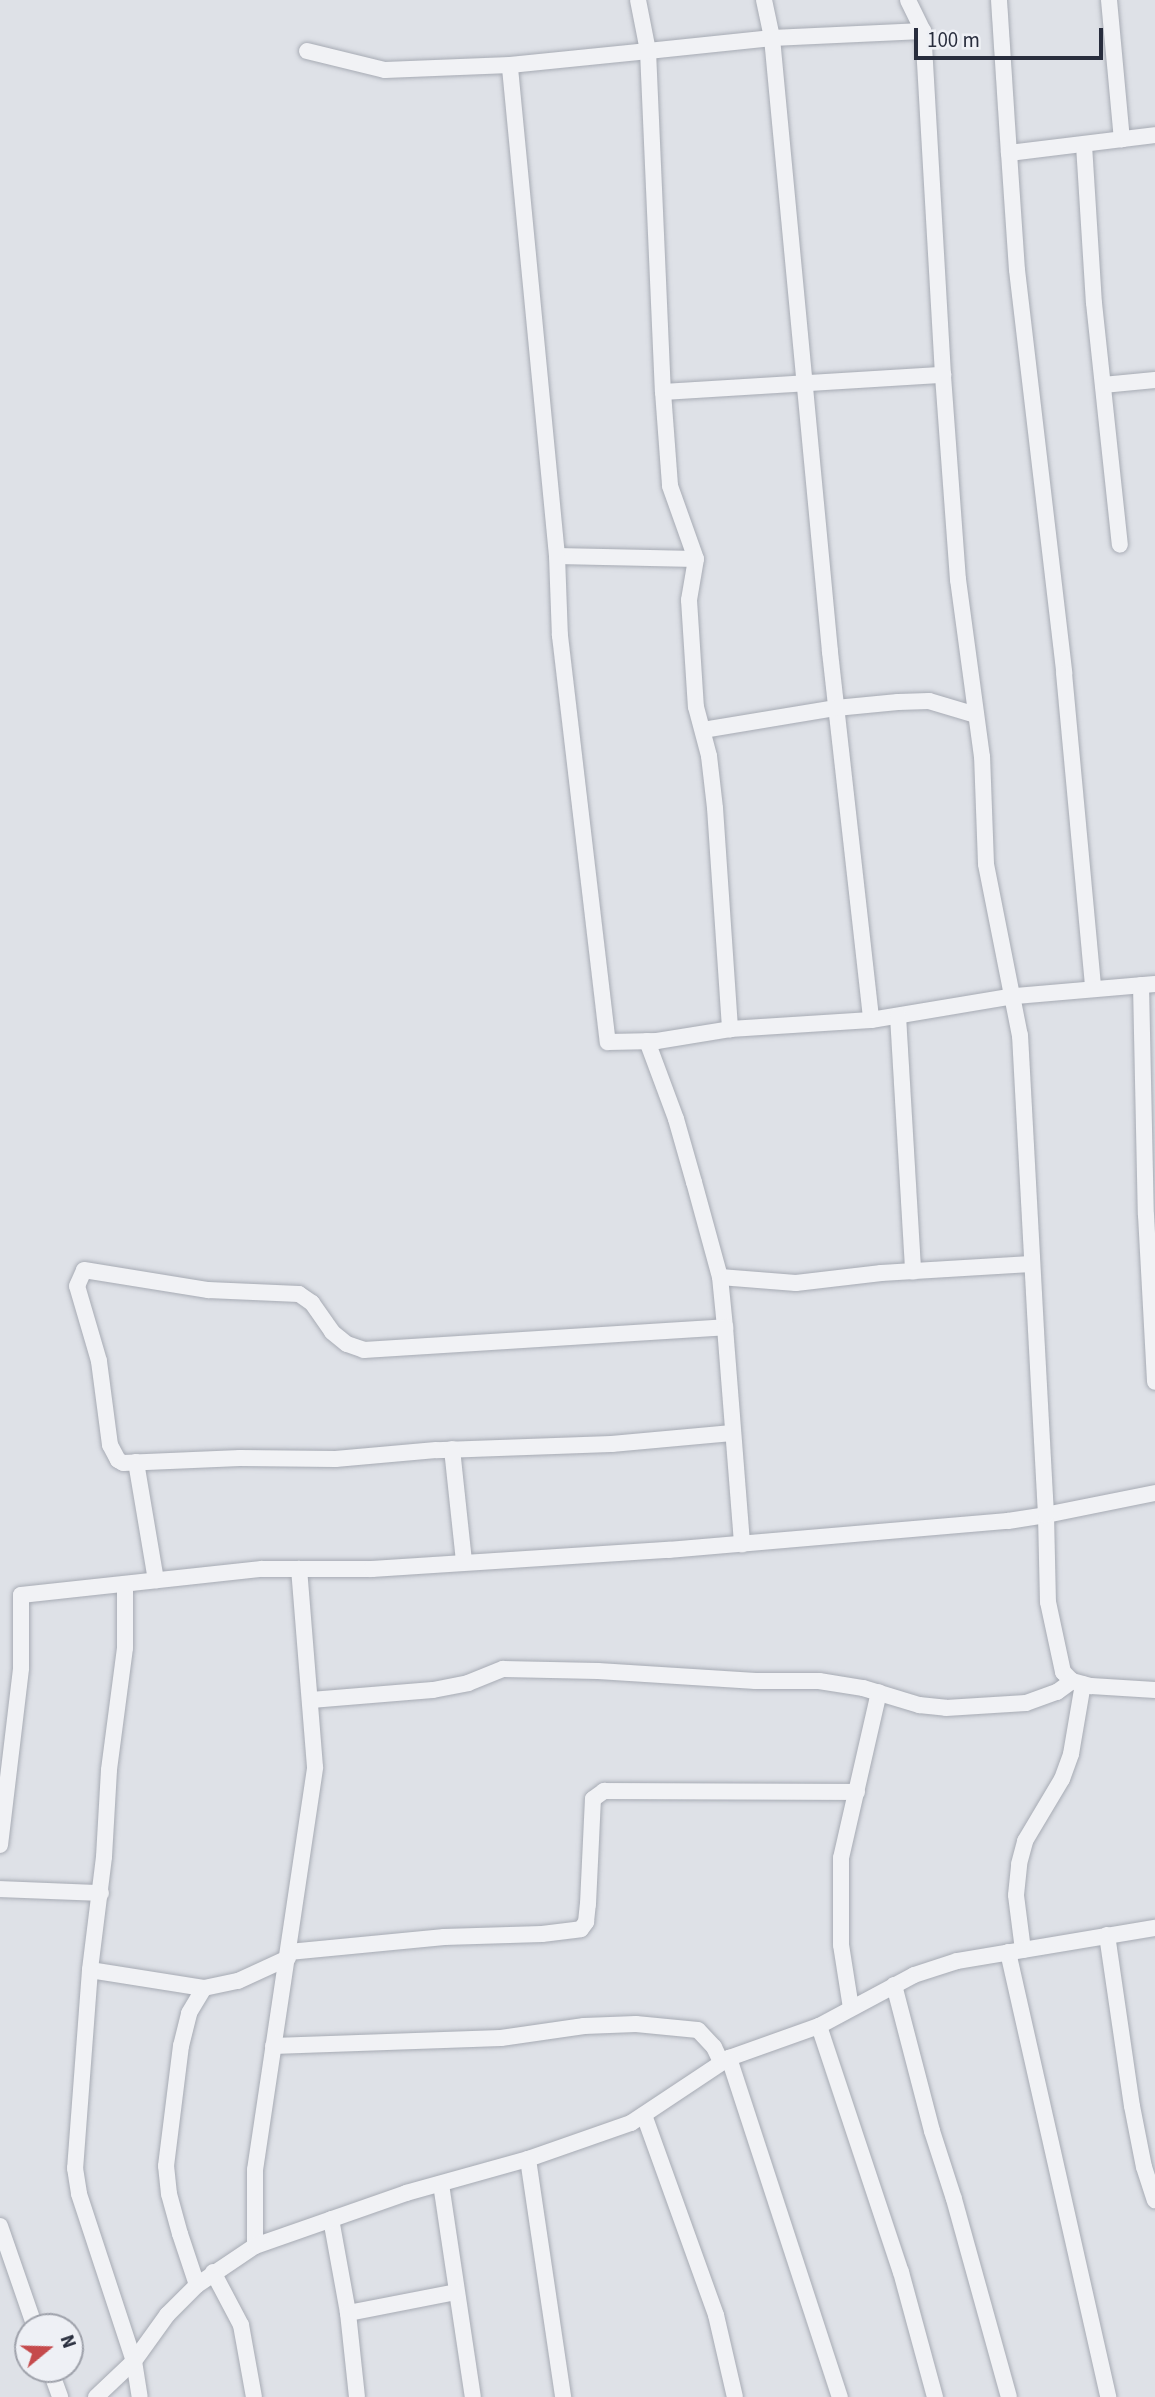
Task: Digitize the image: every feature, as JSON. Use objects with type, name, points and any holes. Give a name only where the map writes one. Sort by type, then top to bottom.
[{"type":"street","points":[[639,0],[648,51],[663,392],[670,486],[696,559],[689,600],[696,707],[709,756],[715,808],[730,1029]]},
{"type":"street","points":[[764,0],[772,38],[836,708],[871,1020]]},
{"type":"street","points":[[908,0],[923,32],[958,580],[982,757],[986,864],[1015,996],[1020,1035],[1031,1265],[1038,1345],[1048,1602],[1063,1672],[1078,1683]]},
{"type":"street","points":[[999,0],[1017,270],[1064,673],[1093,988]]},
{"type":"street","points":[[1109,0],[1122,139]]},
{"type":"street","points":[[307,51],[385,70],[510,65],[772,38],[923,32]]},
{"type":"street","points":[[510,65],[557,556],[560,635],[608,1042],[647,1041],[730,1029],[871,1020],[1015,996],[1148,984],[1146,1215],[1155,1382]]},
{"type":"street","points":[[1009,153],[1155,135]]},
{"type":"street","points":[[1084,145],[1094,303],[1120,545]]},
{"type":"street","points":[[663,392],[943,375]]},
{"type":"street","points":[[1103,385],[1155,380]]},
{"type":"street","points":[[557,556],[696,559]]},
{"type":"street","points":[[702,730],[836,708],[929,701],[976,715]]},
{"type":"street","points":[[898,1016],[913,1272]]},
{"type":"street","points":[[647,1041],[676,1119],[720,1277],[743,1544]]},
{"type":"street","points":[[720,1277],[796,1283],[1031,1265]]},
{"type":"street","points":[[725,1327],[363,1350],[347,1344],[332,1332],[312,1303],[299,1294],[208,1290],[84,1270],[77,1286],[99,1361],[110,1445],[118,1460],[335,1459],[452,1449],[612,1444],[732,1433]]},
{"type":"street","points":[[452,1449],[464,1561]]},
{"type":"street","points":[[136,1462],[156,1580]]},
{"type":"street","points":[[0,1845],[21,1668],[21,1595],[262,1569],[372,1569],[743,1544],[1008,1521],[1155,1493]]},
{"type":"street","points":[[255,2246],[255,2170],[313,1786],[311,1700],[299,1569]]},
{"type":"street","points":[[125,1584],[125,1648],[109,1770],[101,1893],[90,1970],[75,2168],[79,2194],[134,2361],[140,2397]]},
{"type":"street","points":[[311,1700],[433,1690],[468,1683],[503,1670],[523,1669],[756,1681],[819,1681],[879,1692],[919,1705],[946,1708],[1026,1703],[1078,1683],[1155,1690]]},
{"type":"street","points":[[1078,1683],[1066,1767],[1025,1841],[1018,1864],[1016,1951],[1108,2397]]},
{"type":"street","points":[[851,2008],[841,1945],[841,1858],[879,1692]]},
{"type":"street","points":[[90,1970],[204,1988],[238,1981],[288,1955],[582,1929],[586,1922],[588,1904],[593,1799],[604,1791],[857,1792]]},
{"type":"street","points":[[0,1889],[101,1893]]},
{"type":"street","points":[[96,2397],[134,2361],[167,2315],[197,2285],[255,2246],[331,2218],[604,2134],[644,2115],[725,2060],[819,2026],[894,1985],[957,1961],[1155,1928]]},
{"type":"street","points":[[1107,1935],[1132,2106],[1144,2167],[1155,2200]]},
{"type":"street","points":[[894,1985],[932,2131],[958,2212],[1009,2397]]},
{"type":"street","points":[[197,2285],[176,2220],[166,2166],[181,2046],[189,2013],[204,1988]]},
{"type":"street","points":[[273,2046],[501,2038],[584,2026],[636,2024],[698,2030],[725,2060],[840,2397]]},
{"type":"street","points":[[819,2026],[901,2272],[935,2397]]},
{"type":"street","points":[[644,2115],[716,2315],[735,2397]]},
{"type":"street","points":[[528,2159],[563,2397]]},
{"type":"street","points":[[441,2184],[473,2397]]},
{"type":"street","points":[[331,2218],[348,2313],[358,2397]]},
{"type":"street","points":[[0,2226],[30,2313]]},
{"type":"street","points":[[214,2272],[241,2325],[254,2397]]},
{"type":"street","points":[[348,2313],[456,2292]]}]
